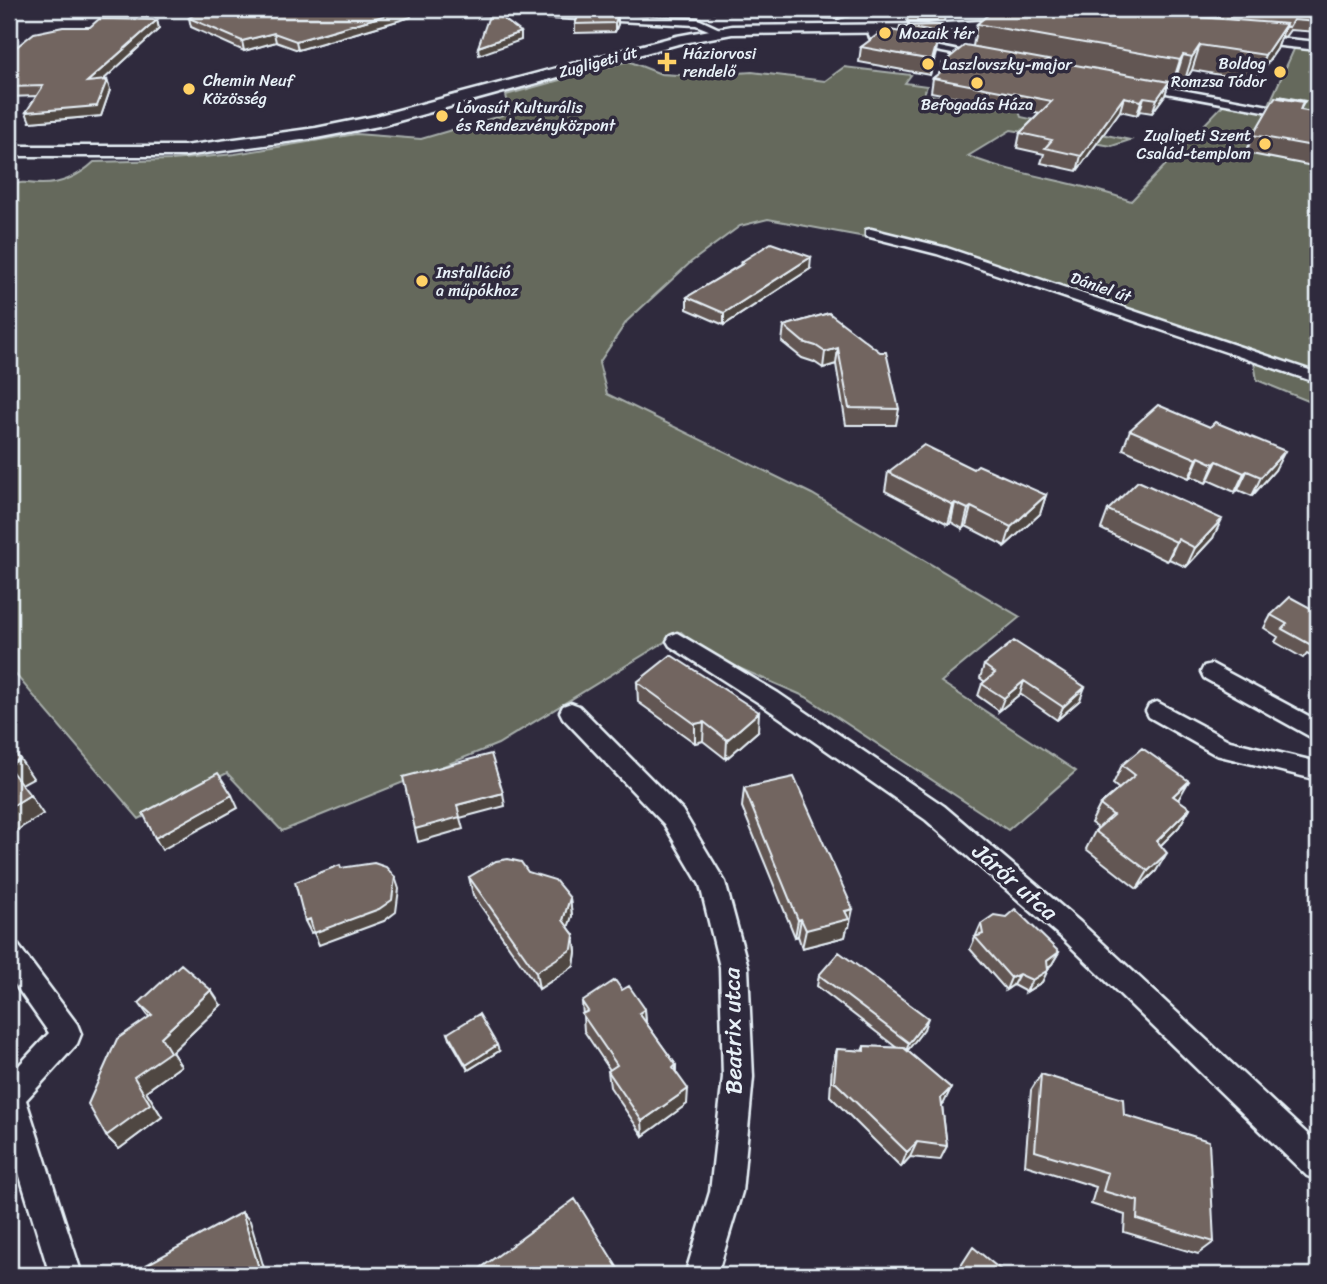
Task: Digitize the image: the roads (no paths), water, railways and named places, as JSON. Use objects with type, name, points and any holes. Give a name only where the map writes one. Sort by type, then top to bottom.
[{"type":"street","points":[[443,9],[698,22],[721,32]]},
{"type":"street","name":"Zugligeti út","points":[[9,151],[136,153],[184,150],[316,133],[378,121],[677,40],[721,32],[762,28],[1033,23]]},
{"type":"street","points":[[869,28],[873,36],[991,58]]},
{"type":"street","points":[[1229,38],[1318,46]]},
{"type":"street","points":[[1123,82],[1318,118]]},
{"type":"street","name":"Dániel út","points":[[871,233],[942,251],[1318,378]]},
{"type":"street","name":"Járőr utca","points":[[677,641],[770,699],[934,813],[1071,930],[1318,1165]]},
{"type":"street","points":[[1212,672],[1318,732]]},
{"type":"street","points":[[1157,711],[1224,748],[1318,771]]},
{"type":"street","name":"Beatrix utca","points":[[571,712],[673,817],[712,882],[734,967],[738,1077],[726,1192],[701,1275]]},
{"type":"street","points":[[9,954],[67,1034],[9,1097],[66,1275]]},
{"type":"place","name":"Mozaik tér","points":[[885,33]]},
{"type":"place","name":"Háziorvosi rendelő","points":[[667,62]]},
{"type":"place","name":"Laszlovszky-major","points":[[928,64]]},
{"type":"place","name":"Boldog Romzsa Tódor","points":[[1280,72]]},
{"type":"place","name":"Befogadás Háza","points":[[977,83]]},
{"type":"place","name":"Chemin Neuf Közösség","points":[[189,89]]},
{"type":"place","name":"Lóvasút Kulturális és Rendezvényközpont","points":[[442,116]]},
{"type":"place","name":"Zugligeti Szent Család-templom","points":[[1265,144]]},
{"type":"place","name":"Installáció a műpókhoz","points":[[422,281]]}]
